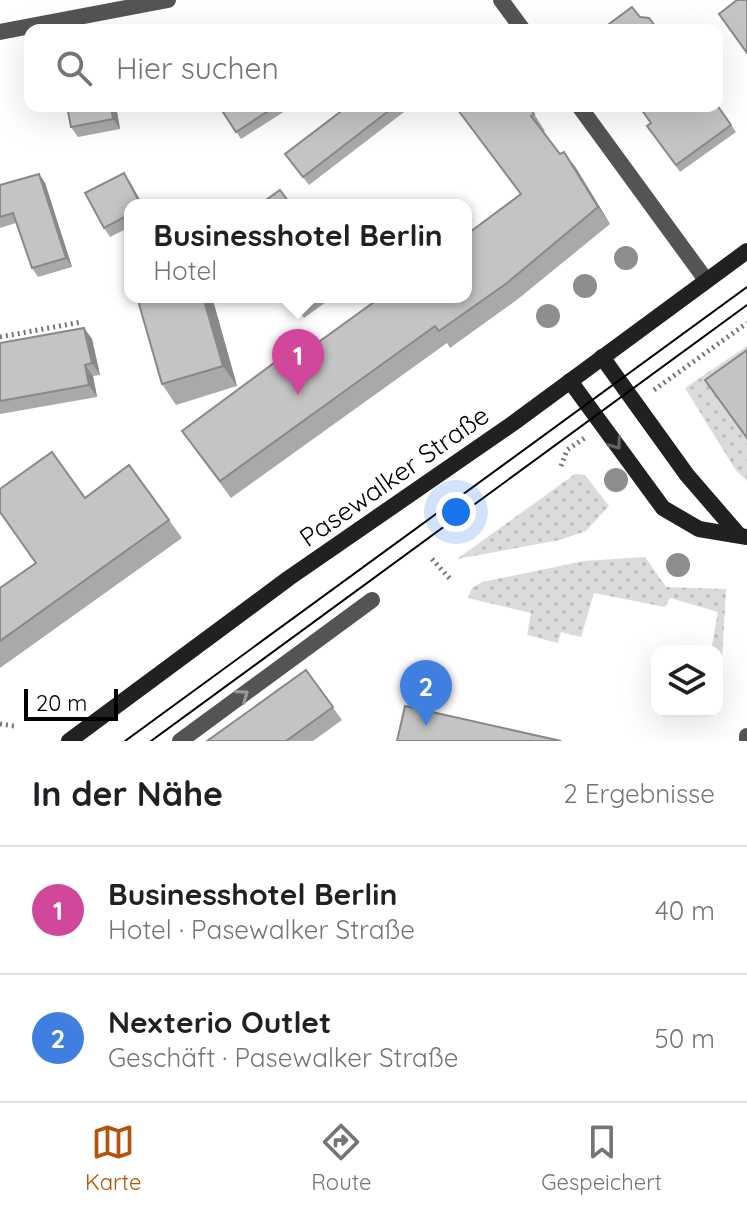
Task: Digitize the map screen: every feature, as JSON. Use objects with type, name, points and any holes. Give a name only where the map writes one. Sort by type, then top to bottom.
[{"type":"main road","name":"Pasewalker Straße","points":[[69,741],[289,578],[570,381],[747,251]]},
{"type":"main road","points":[[602,357],[687,475],[743,535]]},
{"type":"main road","points":[[570,381],[663,508],[699,529],[743,535]]},
{"type":"street","points":[[42,24],[168,0]]},
{"type":"street","points":[[501,0],[519,24]]},
{"type":"street","points":[[0,32],[24,27]]},
{"type":"street","points":[[583,112],[706,280]]},
{"type":"street","points":[[180,741],[372,600]]},
{"type":"path","points":[[0,337],[81,322]]},
{"type":"path","points":[[636,402],[747,323]]},
{"type":"path","points":[[561,466],[567,450]]},
{"type":"path","points":[[432,559],[452,581]]},
{"type":"path","points":[[0,724],[14,726]]},
{"type":"shaded area","points":[[747,346],[747,374],[717,397],[747,439],[747,481],[735,469],[685,388]]},
{"type":"shaded area","points":[[575,474],[585,475],[609,506],[586,531],[560,540],[457,559]]},
{"type":"shaded area","points":[[645,557],[666,587],[726,589],[723,645],[712,645],[718,612],[670,598],[665,607],[594,593],[581,637],[561,632],[558,643],[527,635],[531,613],[468,598],[472,588],[482,582],[584,561]]},
{"type":"building","points":[[737,0],[747,0],[747,53],[719,14]]},
{"type":"building","points":[[632,7],[640,17],[649,18],[654,24],[609,24]]},
{"type":"building","points":[[68,112],[112,112],[113,119],[71,127]]},
{"type":"building","points":[[223,112],[267,112],[236,132]]},
{"type":"building","points":[[340,112],[387,112],[303,177],[285,154]]},
{"type":"building","points":[[460,112],[532,112],[531,116],[560,154],[564,152],[598,207],[507,283],[439,331],[435,326],[220,481],[182,431],[297,346],[302,354],[373,303],[472,303],[472,231],[521,194]]},
{"type":"building","points":[[643,112],[722,112],[731,125],[676,165],[647,126],[651,123]]},
{"type":"building","points":[[124,173],[138,199],[124,199],[124,217],[104,228],[85,193]]},
{"type":"building","points":[[39,174],[66,258],[32,268],[13,213],[0,217],[0,185]]},
{"type":"building","points":[[280,190],[287,199],[267,199]]},
{"type":"building","points":[[139,303],[205,303],[223,366],[162,384]]},
{"type":"building","points":[[84,328],[92,363],[85,365],[89,385],[0,401],[0,343]]},
{"type":"building","points":[[747,350],[747,438],[705,380]]},
{"type":"building","points":[[52,452],[85,498],[129,465],[169,520],[0,641],[0,588],[36,563],[0,512],[0,489]]},
{"type":"building","points":[[306,670],[333,707],[286,741],[207,741]]},
{"type":"building","points":[[405,706],[561,741],[397,741]]},
{"type":"tram line","points":[[125,741],[747,287]]},
{"type":"tram line","points":[[151,741],[747,305]]},
{"type":"place","name":"Businesshotel Berlin","points":[[298,395]]},
{"type":"place","name":"Nexterio Outlet","points":[[426,726]]}]
